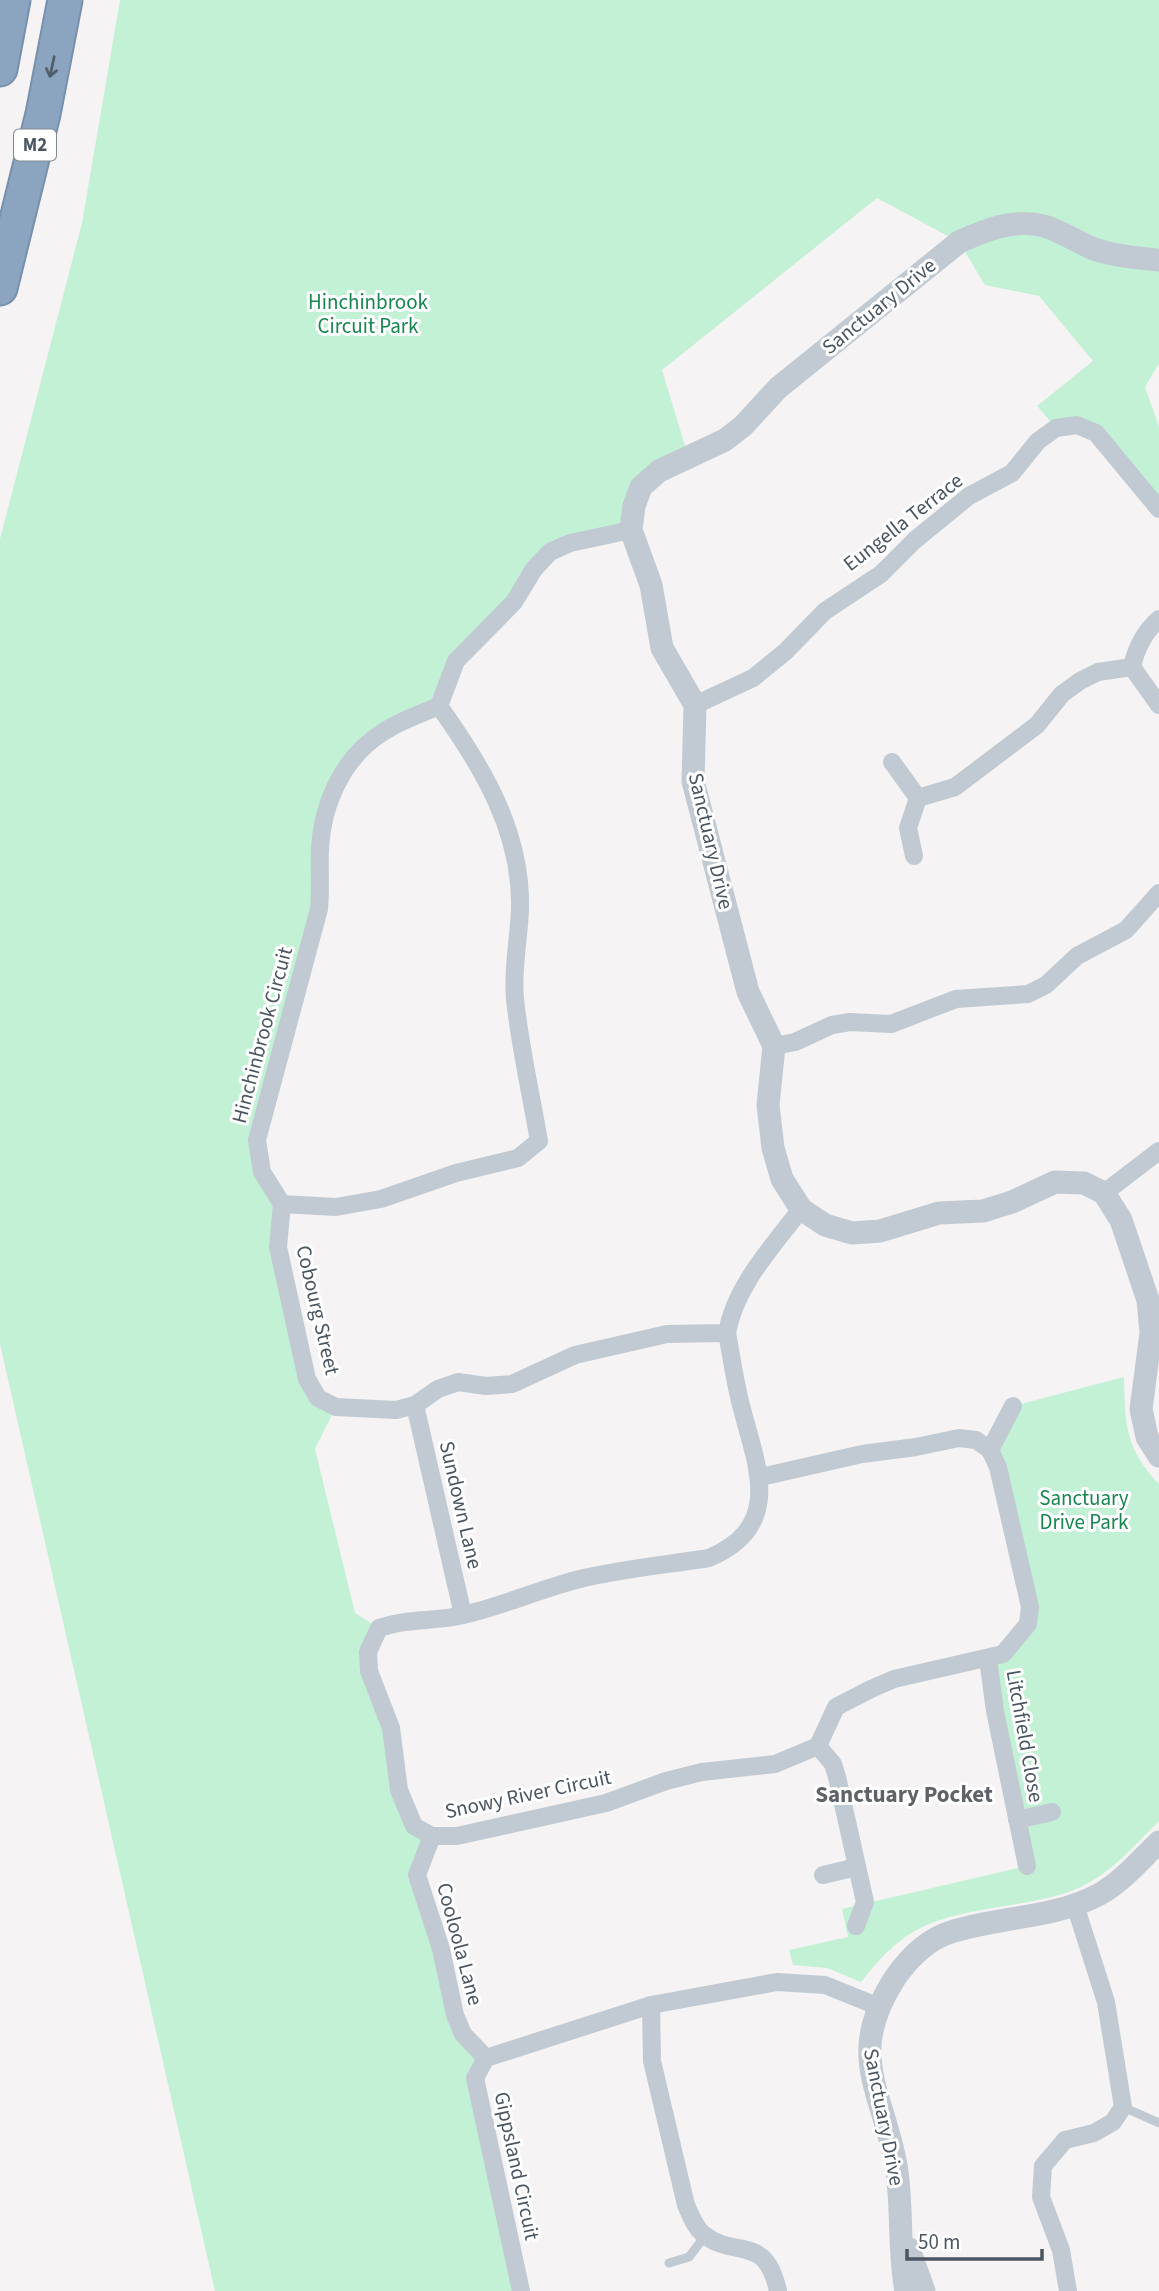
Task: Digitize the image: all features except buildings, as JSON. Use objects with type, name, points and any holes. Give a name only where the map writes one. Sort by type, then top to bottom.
[{"type":"highway","points":[[0,69],[13,0]]},
{"type":"highway","name":"M2","points":[[0,288],[40,127],[65,0]]},
{"type":"street","name":"Sanctuary Drive","points":[[631,530],[634,506],[642,487],[659,471],[724,440],[743,426],[778,388],[959,242],[983,231],[1013,225],[1043,226],[1095,249],[1129,258],[1159,260]]},
{"type":"street","name":"Eungella Terrace","points":[[695,705],[753,678],[785,652],[825,611],[881,574],[915,540],[969,496],[1012,472],[1038,441],[1056,428],[1077,425],[1096,433],[1159,509]]},
{"type":"street","points":[[282,1204],[336,1207],[381,1199],[456,1173],[518,1158],[539,1141],[515,999],[519,889],[508,833],[497,798],[475,757],[439,706],[456,661],[467,647],[499,620],[550,552],[570,543],[631,530],[651,585],[662,648],[695,705]]},
{"type":"street","points":[[1159,619],[1150,626],[1136,649],[1132,667],[1159,705]]},
{"type":"street","points":[[918,798],[955,787],[1037,725],[1062,694],[1080,681],[1098,672],[1132,667]]},
{"type":"street","name":"Sanctuary Drive","points":[[695,705],[693,781],[748,992],[774,1046]]},
{"type":"street","name":"Hinchinbrook Circuit","points":[[282,1204],[262,1172],[257,1140],[319,909],[322,883],[320,850],[326,815],[341,774],[359,750],[385,730],[439,706]]},
{"type":"street","points":[[892,762],[918,798]]},
{"type":"street","points":[[914,856],[908,828],[918,798]]},
{"type":"street","points":[[1159,893],[1126,930],[1077,956],[1046,985],[1028,994],[956,999],[891,1024],[841,1024],[774,1046],[768,1105],[773,1148],[782,1179],[801,1209],[825,1225],[852,1233],[880,1231],[939,1213],[983,1210],[1012,1202],[1055,1182],[1084,1183],[1104,1193],[1121,1220],[1148,1300],[1151,1333],[1141,1409],[1147,1437],[1159,1456]]},
{"type":"street","points":[[1104,1193],[1159,1151]]},
{"type":"street","name":"Cobourg Street","points":[[282,1204],[278,1247],[307,1379],[318,1398],[336,1408],[396,1410],[415,1405],[438,1389],[458,1382],[486,1386],[512,1384],[575,1355],[667,1334],[727,1333]]},
{"type":"street","points":[[727,1333],[736,1302],[762,1260],[801,1209]]},
{"type":"street","name":"Snowy River Circuit","points":[[727,1333],[739,1398],[761,1477],[759,1503],[747,1532],[728,1550],[709,1558],[572,1581],[506,1605],[463,1615],[439,1620],[410,1619],[393,1623],[379,1629],[368,1652],[369,1671],[394,1739],[399,1790],[414,1826],[432,1836],[457,1836],[606,1803],[666,1781],[702,1772],[775,1764],[818,1746]]},
{"type":"street","name":"Sundown Lane","points":[[415,1405],[463,1615]]},
{"type":"street","points":[[990,1450],[1013,1406]]},
{"type":"street","points":[[761,1477],[862,1454],[959,1438],[976,1440],[990,1450],[998,1467],[1030,1606],[1028,1624],[1023,1634],[1003,1654],[894,1679],[836,1707],[818,1746],[833,1764],[838,1777],[858,1867],[865,1902],[856,1926]]},
{"type":"street","name":"Litchfield Close","points":[[988,1659],[995,1712],[1027,1866]]},
{"type":"street","name":"Litchfield Close","points":[[1017,1820],[1052,1811]]},
{"type":"street","name":"Cooloola Lane","points":[[432,1836],[417,1875],[441,1949],[454,2015],[463,2034],[486,2058]]},
{"type":"street","name":"Sanctuary Drive","points":[[906,2291],[895,2163],[870,2065],[869,2042],[877,2006],[900,1971],[929,1942],[951,1932],[1075,1905],[1124,1877],[1159,1842]]},
{"type":"street","points":[[823,1875],[858,1867]]},
{"type":"street","points":[[1068,2291],[1061,2250],[1041,2197],[1043,2166],[1065,2140],[1113,2122],[1124,2107],[1106,2003],[1075,1905]]},
{"type":"street","points":[[486,2058],[651,2005],[777,1982],[825,1985],[877,2006]]},
{"type":"street","points":[[651,2005],[652,2061],[686,2205],[695,2225],[705,2236],[751,2249],[766,2261],[778,2291]]},
{"type":"street","name":"Gippsland Circuit","points":[[486,2058],[475,2078],[521,2291]]},
{"type":"street","name":"Sanctuary Drive","points":[[903,2233],[923,2291]]},
{"type":"lane","points":[[1124,2107],[1159,2123]]},
{"type":"lane","points":[[669,2263],[689,2257],[705,2236]]},
{"type":"green space","name":"Hinchinbrook Circuit Park","points":[[120,0],[1159,0],[1159,363],[1145,387],[1159,427],[1159,509],[1096,433],[1056,428],[1037,406],[1093,361],[1039,296],[985,285],[959,242],[877,198],[662,370],[689,459],[659,471],[631,530],[570,543],[467,647],[439,706],[359,750],[326,815],[322,883],[257,1140],[279,1224],[307,1379],[336,1407],[315,1449],[355,1613],[379,1628],[372,1640],[399,1790],[432,1836],[417,1875],[455,2015],[486,2058],[478,2068],[521,2291],[215,2291],[0,1344],[0,539],[82,223]]},
{"type":"green space","name":"Sanctuary Drive Park","points":[[1124,1377],[1129,1435],[1139,1459],[1159,1484],[1159,1821],[1121,1859],[1088,1883],[1057,1895],[953,1916],[933,1923],[915,1931],[892,1947],[861,1982],[827,1968],[793,1965],[789,1950],[848,1937],[842,1909],[1027,1866],[988,1659],[1028,1624],[990,1450],[1013,1406]]},
{"type":"district","name":"Sanctuary Pocket","points":[[904,1794]]}]
